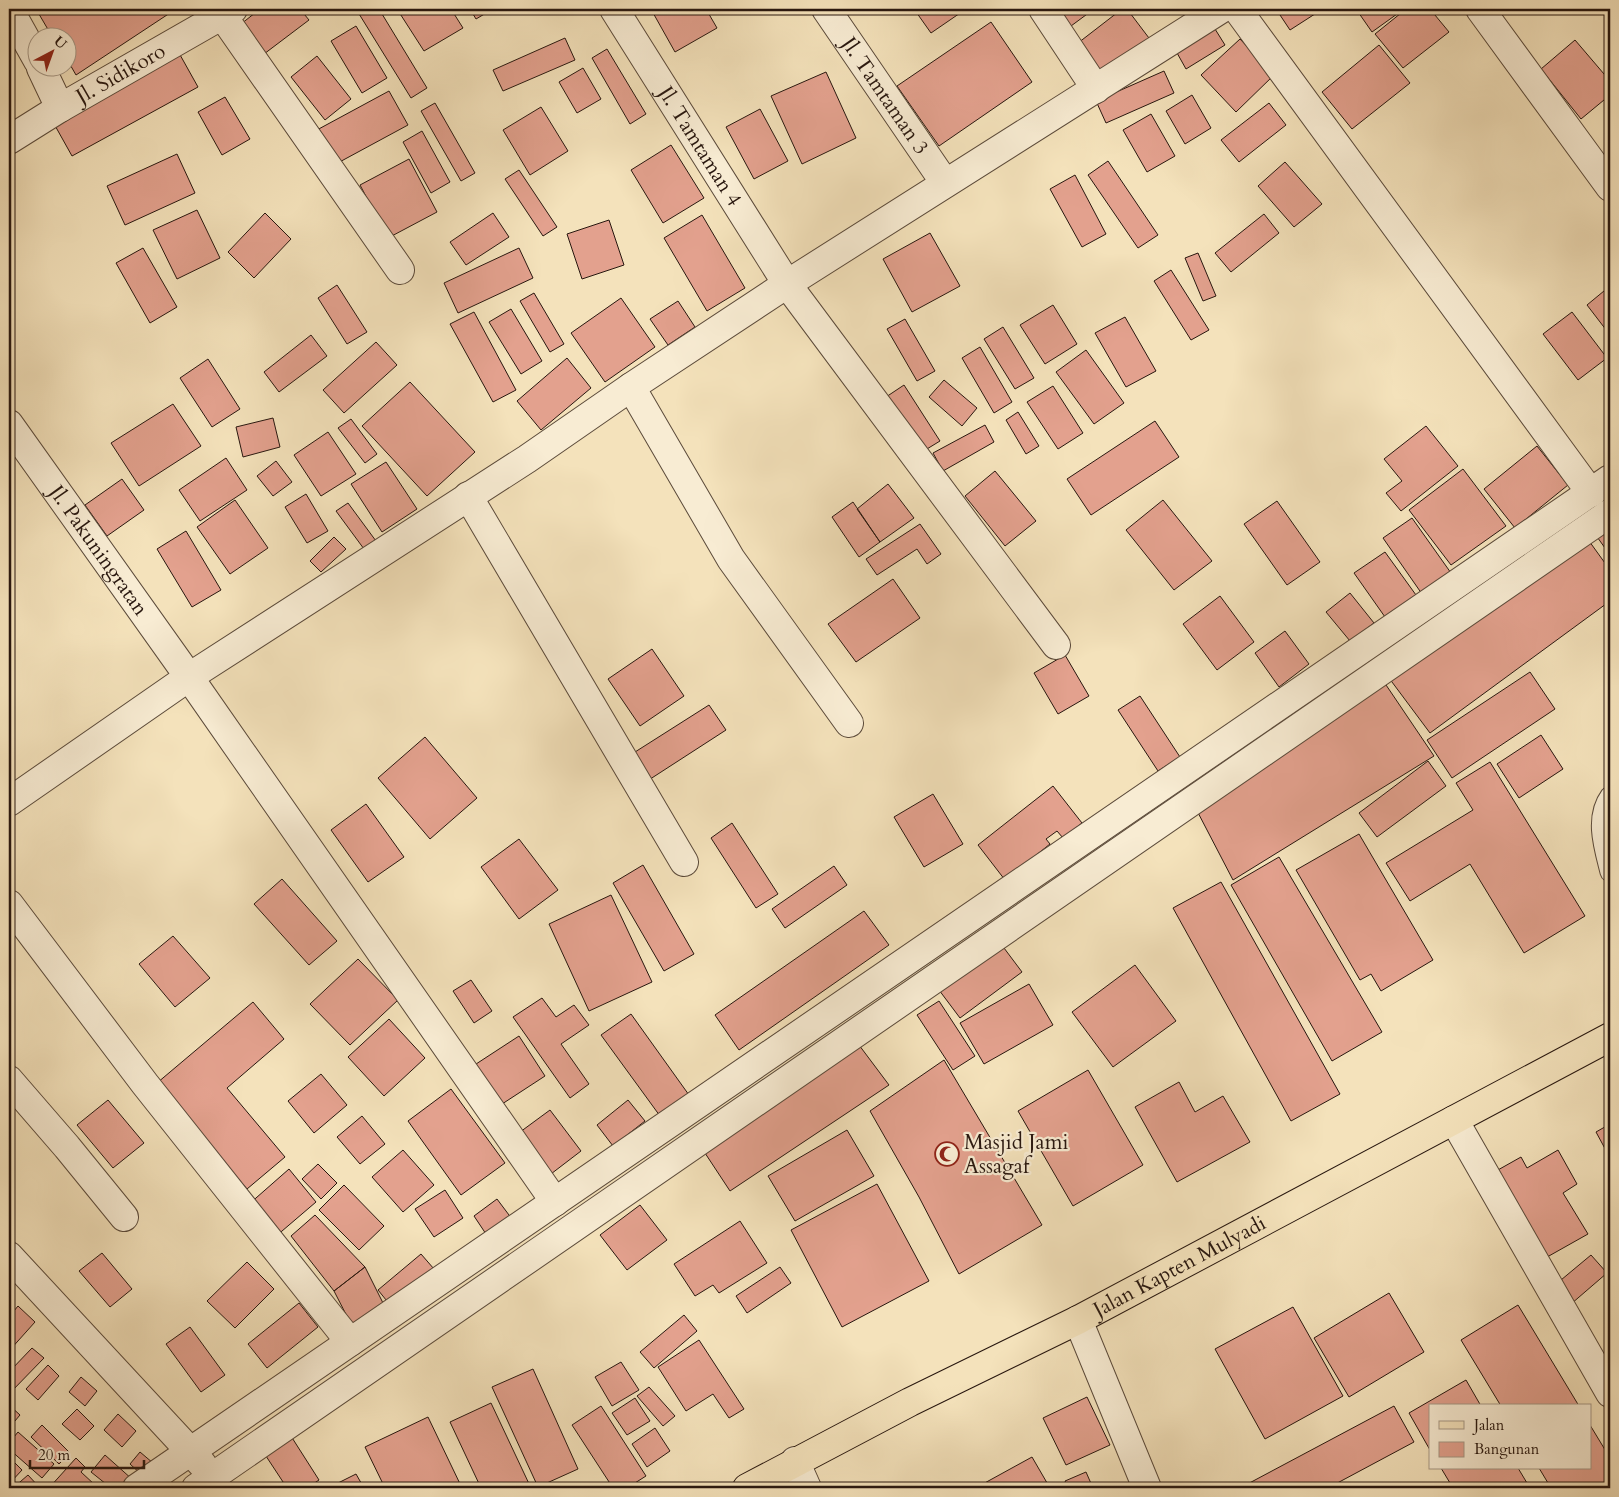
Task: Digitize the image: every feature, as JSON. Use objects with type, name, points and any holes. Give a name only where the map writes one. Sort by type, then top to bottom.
[{"type":"main road","name":"Jalan Kapten Mulyadi","points":[[747,1488],[910,1402],[1078,1320],[1610,1037]]},
{"type":"street","points":[[9,9],[28,43]]},
{"type":"street","name":"Jl. Tamtaman 4","points":[[614,9],[787,284],[1056,645]]},
{"type":"street","name":"Jl. Tamtaman 3","points":[[826,9],[945,183]]},
{"type":"street","points":[[1043,9],[1096,89]]},
{"type":"street","points":[[9,802],[189,677],[527,459],[630,387],[787,284],[1221,9]]},
{"type":"street","points":[[137,1488],[1600,486],[1237,9]]},
{"type":"street","points":[[1480,9],[1610,188]]},
{"type":"street","points":[[228,12],[400,270]]},
{"type":"street","name":"Jl. Sidikoro","points":[[9,140],[60,108],[228,12]]},
{"type":"street","points":[[46,78],[60,108]]},
{"type":"street","points":[[630,387],[731,559],[850,723]]},
{"type":"street","name":"Jl. Pakuningratan","points":[[9,424],[189,677],[555,1202]]},
{"type":"street","points":[[468,496],[684,862]]},
{"type":"street","points":[[9,1256],[191,1450],[211,1485],[1610,513]]},
{"type":"street","points":[[9,904],[145,1084],[350,1342]]},
{"type":"street","points":[[9,1080],[124,1217]]},
{"type":"street","points":[[1454,1120],[1610,1393]]},
{"type":"street","points":[[1078,1320],[1147,1488]]},
{"type":"street","points":[[795,1461],[807,1488]]},
{"type":"lane","points":[[1610,796],[1603,816],[1601,832],[1610,872]]},
{"type":"building","points":[[36,9],[176,9],[78,74],[78,28],[47,28]]},
{"type":"building","points":[[260,9],[300,9],[309,20],[264,54],[241,24]]},
{"type":"building","points":[[356,9],[379,9],[427,88],[411,98]]},
{"type":"building","points":[[397,9],[451,9],[463,28],[424,51]]},
{"type":"building","points":[[470,9],[493,9],[476,19]]},
{"type":"building","points":[[656,9],[706,9],[717,28],[675,52],[652,11]]},
{"type":"building","points":[[914,9],[966,9],[931,33]]},
{"type":"building","points":[[1058,9],[1094,9],[1071,26]]},
{"type":"building","points":[[1122,9],[1127,9],[1152,42],[1106,78],[1078,43]]},
{"type":"building","points":[[1276,9],[1316,9],[1318,12],[1290,30]]},
{"type":"building","points":[[1356,9],[1404,9],[1372,32]]},
{"type":"building","points":[[1406,9],[1430,9],[1449,32],[1403,68],[1375,34]]},
{"type":"building","points":[[1210,21],[1225,45],[1186,69],[1172,44]]},
{"type":"building","points":[[991,22],[1032,82],[939,146],[897,86]]},
{"type":"building","points":[[356,26],[387,78],[362,93],[331,41]]},
{"type":"building","points":[[565,38],[575,60],[503,91],[493,70]]},
{"type":"building","points":[[1240,39],[1274,75],[1236,112],[1201,75]]},
{"type":"building","points":[[1575,40],[1610,81],[1610,95],[1581,119],[1541,69]]},
{"type":"building","points":[[1379,45],[1410,83],[1352,129],[1322,92]]},
{"type":"building","points":[[607,49],[646,114],[630,124],[592,58]]},
{"type":"building","points":[[179,53],[198,87],[72,156],[53,122]]},
{"type":"building","points":[[317,56],[351,99],[325,120],[291,77]]},
{"type":"building","points":[[583,68],[601,99],[577,113],[559,82]]},
{"type":"building","points":[[1164,71],[1174,93],[1106,123],[1096,101]]},
{"type":"building","points":[[826,72],[856,138],[802,164],[771,96]]},
{"type":"building","points":[[389,91],[408,125],[334,165],[315,131]]},
{"type":"building","points":[[1192,95],[1211,128],[1185,144],[1166,111]]},
{"type":"building","points":[[225,97],[250,139],[222,155],[198,112]]},
{"type":"building","points":[[435,103],[475,173],[461,181],[421,111]]},
{"type":"building","points":[[1269,103],[1286,125],[1239,162],[1221,140]]},
{"type":"building","points":[[541,107],[568,151],[530,175],[503,130]]},
{"type":"building","points":[[760,109],[788,161],[754,179],[726,127]]},
{"type":"building","points":[[1151,114],[1175,156],[1147,172],[1123,130]]},
{"type":"building","points":[[422,131],[450,182],[431,193],[403,142]]},
{"type":"building","points":[[671,145],[704,198],[663,223],[631,170]]},
{"type":"building","points":[[177,154],[195,193],[125,225],[107,186]]},
{"type":"building","points":[[409,159],[437,212],[388,238],[360,185]]},
{"type":"building","points":[[1108,161],[1158,235],[1138,248],[1088,175]]},
{"type":"building","points":[[1285,162],[1322,204],[1294,227],[1258,186]]},
{"type":"building","points":[[519,170],[557,227],[543,236],[505,179]]},
{"type":"building","points":[[1075,175],[1106,234],[1082,247],[1050,189]]},
{"type":"building","points":[[197,210],[220,258],[177,279],[153,230]]},
{"type":"building","points":[[265,213],[291,239],[254,278],[228,252]]},
{"type":"building","points":[[493,213],[509,237],[466,265],[450,242]]},
{"type":"building","points":[[1264,214],[1279,233],[1231,272],[1215,253]]},
{"type":"building","points":[[702,215],[745,288],[707,311],[664,238]]},
{"type":"building","points":[[609,220],[624,265],[582,279],[567,234]]},
{"type":"building","points":[[930,233],[960,286],[912,312],[883,259]]},
{"type":"building","points":[[143,248],[177,307],[150,323],[116,263]]},
{"type":"building","points":[[519,248],[533,278],[458,313],[444,283]]},
{"type":"building","points":[[1198,253],[1216,296],[1203,301],[1185,258]]},
{"type":"building","points":[[1171,270],[1209,330],[1191,340],[1154,281]]},
{"type":"building","points":[[337,285],[367,332],[347,344],[318,298]]},
{"type":"building","points":[[1610,286],[1610,335],[1587,305]]},
{"type":"building","points":[[534,293],[564,344],[550,352],[520,301]]},
{"type":"building","points":[[621,298],[655,347],[605,382],[571,333]]},
{"type":"building","points":[[678,301],[695,327],[668,345],[650,319]]},
{"type":"building","points":[[1053,305],[1077,344],[1045,364],[1020,325]]},
{"type":"building","points":[[511,309],[542,361],[521,374],[489,322]]},
{"type":"building","points":[[474,312],[516,390],[493,402],[450,324]]},
{"type":"building","points":[[1572,312],[1607,358],[1578,380],[1543,334]]},
{"type":"building","points":[[1125,317],[1156,371],[1126,387],[1095,333]]},
{"type":"building","points":[[905,319],[935,371],[917,381],[887,329]]},
{"type":"building","points":[[1003,327],[1034,378],[1015,389],[984,339]]},
{"type":"building","points":[[311,335],[327,356],[279,392],[264,372]]},
{"type":"building","points":[[376,342],[397,365],[344,413],[323,390]]},
{"type":"building","points":[[980,347],[1012,402],[994,413],[962,358]]},
{"type":"building","points":[[1086,350],[1124,403],[1094,424],[1056,372]]},
{"type":"building","points":[[567,358],[591,388],[541,430],[517,401]]},
{"type":"building","points":[[208,359],[240,409],[212,427],[180,378]]},
{"type":"building","points":[[944,380],[977,408],[962,426],[929,397]]},
{"type":"building","points":[[410,382],[475,452],[427,496],[362,426]]},
{"type":"building","points":[[904,385],[940,441],[922,452],[886,397]]},
{"type":"building","points":[[1053,386],[1083,433],[1058,449],[1027,402]]},
{"type":"building","points":[[173,404],[201,446],[139,486],[111,443]]},
{"type":"building","points":[[1018,412],[1039,446],[1026,454],[1006,420]]},
{"type":"building","points":[[273,418],[280,447],[243,457],[236,427]]},
{"type":"building","points":[[351,419],[377,454],[365,463],[338,428]]},
{"type":"building","points":[[1155,421],[1179,457],[1091,515],[1067,479]]},
{"type":"building","points":[[985,425],[994,442],[943,471],[933,453]]},
{"type":"building","points":[[1426,426],[1458,466],[1401,511],[1386,493],[1402,481],[1384,459]]},
{"type":"building","points":[[328,432],[356,474],[321,496],[294,455]]},
{"type":"building","points":[[1537,446],[1568,485],[1515,528],[1484,489]]},
{"type":"building","points":[[226,458],[247,490],[200,521],[179,490]]},
{"type":"building","points":[[276,461],[292,482],[273,496],[257,476]]},
{"type":"building","points":[[386,462],[417,509],[382,532],[351,484]]},
{"type":"building","points":[[1463,469],[1506,526],[1451,565],[1409,510]]},
{"type":"building","points":[[995,471],[1036,521],[1005,546],[965,496]]},
{"type":"building","points":[[122,479],[144,510],[107,536],[85,505]]},
{"type":"building","points":[[888,484],[914,518],[880,542],[857,509]]},
{"type":"building","points":[[306,494],[328,531],[307,543],[285,507]]},
{"type":"building","points":[[235,500],[268,548],[230,574],[197,527]]},
{"type":"building","points":[[1163,500],[1212,561],[1174,590],[1126,530]]},
{"type":"building","points":[[1277,501],[1320,562],[1287,585],[1244,524]]},
{"type":"building","points":[[853,502],[880,542],[859,557],[832,517]]},
{"type":"building","points":[[348,503],[376,541],[364,549],[336,511]]},
{"type":"building","points":[[1412,518],[1451,573],[1422,594],[1383,538]]},
{"type":"building","points":[[1610,523],[1610,555],[1595,534]]},
{"type":"building","points":[[920,524],[941,554],[927,564],[917,549],[877,575],[866,559]]},
{"type":"building","points":[[186,531],[221,590],[192,607],[157,549]]},
{"type":"building","points":[[1584,534],[1610,570],[1610,601],[1430,733],[1389,678]]},
{"type":"building","points":[[334,537],[346,549],[321,572],[310,561]]},
{"type":"building","points":[[1385,552],[1416,595],[1385,617],[1354,573]]},
{"type":"building","points":[[893,579],[920,618],[856,662],[828,624]]},
{"type":"building","points":[[1350,593],[1374,623],[1350,641],[1326,612]]},
{"type":"building","points":[[1220,596],[1254,642],[1217,670],[1183,624]]},
{"type":"building","points":[[1285,631],[1309,664],[1279,687],[1255,653]]},
{"type":"building","points":[[652,649],[684,696],[640,726],[608,679]]},
{"type":"building","points":[[1065,655],[1089,696],[1058,714],[1034,673]]},
{"type":"building","points":[[1530,672],[1555,709],[1452,778],[1427,740]]},
{"type":"building","points":[[1382,679],[1434,756],[1233,880],[1194,805]]},
{"type":"building","points":[[1140,696],[1180,757],[1158,771],[1118,710]]},
{"type":"building","points":[[709,705],[726,730],[641,785],[624,759]]},
{"type":"building","points":[[1541,735],[1563,769],[1519,798],[1497,764]]},
{"type":"building","points":[[425,737],[477,798],[430,839],[378,778]]},
{"type":"building","points":[[1428,761],[1446,786],[1377,837],[1359,813]]},
{"type":"building","points":[[1490,762],[1585,916],[1524,953],[1470,864],[1410,901],[1386,863],[1473,810],[1456,783]]},
{"type":"building","points":[[1053,786],[1082,823],[1063,838],[1057,831],[1046,839],[1050,844],[1005,880],[978,845]]},
{"type":"building","points":[[933,794],[963,844],[924,867],[894,817]]},
{"type":"building","points":[[366,804],[404,857],[368,882],[331,830]]},
{"type":"building","points":[[732,823],[778,894],[756,908],[711,838]]},
{"type":"building","points":[[1359,834],[1433,960],[1381,991],[1371,974],[1360,980],[1296,870]]},
{"type":"building","points":[[519,839],[558,890],[519,919],[481,867]]},
{"type":"building","points":[[1279,857],[1382,1032],[1332,1061],[1231,885]]},
{"type":"building","points":[[643,865],[694,954],[664,971],[613,883]]},
{"type":"building","points":[[834,866],[847,885],[785,928],[772,909]]},
{"type":"building","points":[[282,879],[337,941],[309,965],[254,904]]},
{"type":"building","points":[[1221,882],[1340,1094],[1291,1121],[1173,908]]},
{"type":"building","points":[[611,895],[652,982],[589,1011],[549,924]]},
{"type":"building","points":[[864,911],[889,945],[739,1050],[715,1015]]},
{"type":"building","points":[[173,936],[210,978],[175,1007],[139,964]]},
{"type":"building","points":[[998,940],[1022,972],[960,1018],[936,986]]},
{"type":"building","points":[[358,959],[398,1000],[350,1045],[310,1004]]},
{"type":"building","points":[[1135,965],[1176,1021],[1113,1067],[1072,1012]]},
{"type":"building","points":[[471,980],[492,1011],[474,1023],[453,991]]},
{"type":"building","points":[[1029,984],[1053,1025],[984,1064],[960,1023]]},
{"type":"building","points":[[542,998],[556,1017],[574,1005],[589,1025],[561,1044],[589,1084],[570,1098],[513,1017]]},
{"type":"building","points":[[939,1001],[975,1056],[953,1070],[917,1015]]},
{"type":"building","points":[[253,1002],[284,1039],[227,1088],[285,1157],[247,1189],[157,1083]]},
{"type":"building","points":[[631,1014],[689,1095],[660,1116],[601,1035]]},
{"type":"building","points":[[389,1019],[425,1058],[384,1096],[348,1057]]},
{"type":"building","points":[[519,1036],[545,1076],[499,1106],[473,1066]]},
{"type":"building","points":[[859,1045],[889,1085],[730,1191],[703,1150]]},
{"type":"building","name":"Masjid Jami Assagaf","points":[[944,1060],[1042,1225],[959,1274],[919,1197],[870,1111]]},
{"type":"building","points":[[1088,1070],[1143,1165],[1073,1206],[1018,1111]]},
{"type":"building","points":[[321,1074],[347,1105],[314,1133],[288,1101]]},
{"type":"building","points":[[1179,1082],[1195,1112],[1223,1096],[1250,1142],[1177,1182],[1135,1107]]},
{"type":"building","points":[[451,1089],[505,1163],[461,1195],[408,1121]]},
{"type":"building","points":[[108,1100],[144,1143],[113,1168],[77,1125]]},
{"type":"building","points":[[628,1100],[645,1121],[613,1146],[597,1125]]},
{"type":"building","points":[[550,1110],[581,1151],[547,1177],[516,1135]]},
{"type":"building","points":[[362,1116],[385,1144],[360,1164],[337,1137]]},
{"type":"building","points":[[1610,1124],[1610,1155],[1609,1156],[1596,1132]]},
{"type":"building","points":[[847,1130],[874,1176],[795,1221],[768,1176]]},
{"type":"building","points":[[403,1150],[434,1185],[403,1212],[372,1177]]},
{"type":"building","points":[[1558,1150],[1577,1184],[1563,1193],[1588,1234],[1540,1261],[1489,1175],[1521,1157],[1527,1168]]},
{"type":"building","points":[[318,1164],[337,1183],[321,1199],[302,1179]]},
{"type":"building","points":[[289,1169],[316,1202],[275,1237],[248,1205]]},
{"type":"building","points":[[877,1184],[929,1281],[842,1327],[791,1230]]},
{"type":"building","points":[[344,1185],[384,1226],[359,1250],[319,1210]]},
{"type":"building","points":[[445,1190],[463,1218],[434,1237],[415,1209]]},
{"type":"building","points":[[497,1199],[512,1219],[488,1237],[474,1216]]},
{"type":"building","points":[[640,1205],[667,1240],[627,1270],[600,1235]]},
{"type":"building","points":[[315,1215],[365,1267],[334,1291],[291,1236]]},
{"type":"building","points":[[740,1221],[767,1263],[719,1293],[713,1285],[695,1296],[674,1264]]},
{"type":"building","points":[[102,1253],[132,1289],[110,1307],[79,1271]]},
{"type":"building","points":[[421,1254],[434,1269],[391,1306],[378,1290]]},
{"type":"building","points":[[1591,1255],[1607,1273],[1571,1304],[1555,1285]]},
{"type":"building","points":[[247,1262],[274,1289],[235,1328],[207,1301]]},
{"type":"building","points":[[365,1267],[384,1305],[353,1328],[334,1291]]},
{"type":"building","points":[[780,1267],[791,1283],[747,1313],[736,1296]]},
{"type":"building","points":[[1389,1293],[1424,1352],[1349,1397],[1314,1338]]},
{"type":"building","points":[[299,1303],[318,1327],[267,1368],[248,1344]]},
{"type":"building","points":[[1518,1305],[1578,1404],[1500,1404],[1461,1340]]},
{"type":"building","points":[[18,1306],[35,1322],[9,1351],[9,1317]]},
{"type":"building","points":[[1293,1307],[1343,1396],[1265,1439],[1215,1349]]},
{"type":"building","points":[[684,1315],[697,1331],[654,1368],[640,1352]]},
{"type":"building","points":[[190,1327],[225,1375],[201,1392],[166,1344]]},
{"type":"building","points":[[699,1340],[744,1409],[729,1418],[713,1394],[686,1411],[658,1367]]},
{"type":"building","points":[[32,1348],[44,1358],[9,1394],[9,1372]]},
{"type":"building","points":[[621,1362],[639,1390],[612,1406],[595,1377]]},
{"type":"building","points":[[48,1365],[59,1376],[38,1400],[26,1389]]},
{"type":"building","points":[[533,1369],[578,1469],[538,1487],[492,1387]]},
{"type":"building","points":[[81,1377],[97,1391],[85,1406],[69,1392]]},
{"type":"building","points":[[1466,1380],[1480,1404],[1429,1404],[1429,1448],[1409,1413]]},
{"type":"building","points":[[649,1387],[675,1416],[663,1426],[637,1396]]},
{"type":"building","points":[[1087,1397],[1110,1445],[1066,1465],[1043,1418]]},
{"type":"building","points":[[635,1398],[650,1421],[627,1435],[612,1413]]},
{"type":"building","points":[[491,1403],[531,1488],[481,1488],[450,1422]]},
{"type":"building","points":[[9,1405],[20,1415],[9,1428]]},
{"type":"building","points":[[601,1406],[646,1476],[627,1488],[613,1488],[572,1425]]},
{"type":"building","points":[[1394,1406],[1414,1442],[1328,1488],[1240,1488]]},
{"type":"building","points":[[77,1409],[94,1426],[80,1440],[62,1424]]},
{"type":"building","points":[[118,1414],[136,1431],[122,1447],[104,1430]]},
{"type":"building","points":[[428,1417],[462,1488],[385,1488],[365,1447]]},
{"type":"building","points":[[42,1425],[70,1453],[59,1464],[31,1437]]},
{"type":"building","points":[[655,1428],[670,1451],[647,1467],[632,1444]]},
{"type":"building","points":[[1592,1428],[1610,1458],[1610,1488],[1551,1488],[1540,1470],[1592,1470]]},
{"type":"building","points":[[18,1432],[54,1464],[42,1478],[9,1449],[9,1443]]},
{"type":"building","points":[[289,1433],[319,1480],[307,1488],[287,1488],[262,1450]]},
{"type":"building","points":[[140,1452],[153,1463],[142,1475],[130,1464]]},
{"type":"building","points":[[105,1455],[133,1480],[126,1488],[111,1488],[91,1472]]},
{"type":"building","points":[[9,1457],[22,1470],[10,1483],[9,1481]]},
{"type":"building","points":[[1032,1457],[1050,1488],[983,1488],[981,1485]]},
{"type":"building","points":[[76,1458],[85,1467],[81,1472],[95,1485],[92,1488],[49,1488]]},
{"type":"building","points":[[1442,1470],[1519,1470],[1530,1488],[1453,1488]]},
{"type":"building","points":[[1086,1472],[1093,1488],[1068,1488],[1065,1481]]},
{"type":"building","points":[[356,1474],[364,1488],[328,1488]]},
{"type":"building","points":[[28,1475],[40,1488],[13,1488]]},
{"type":"place","name":"Masjid Jami Assagaf","points":[[947,1154]]}]
